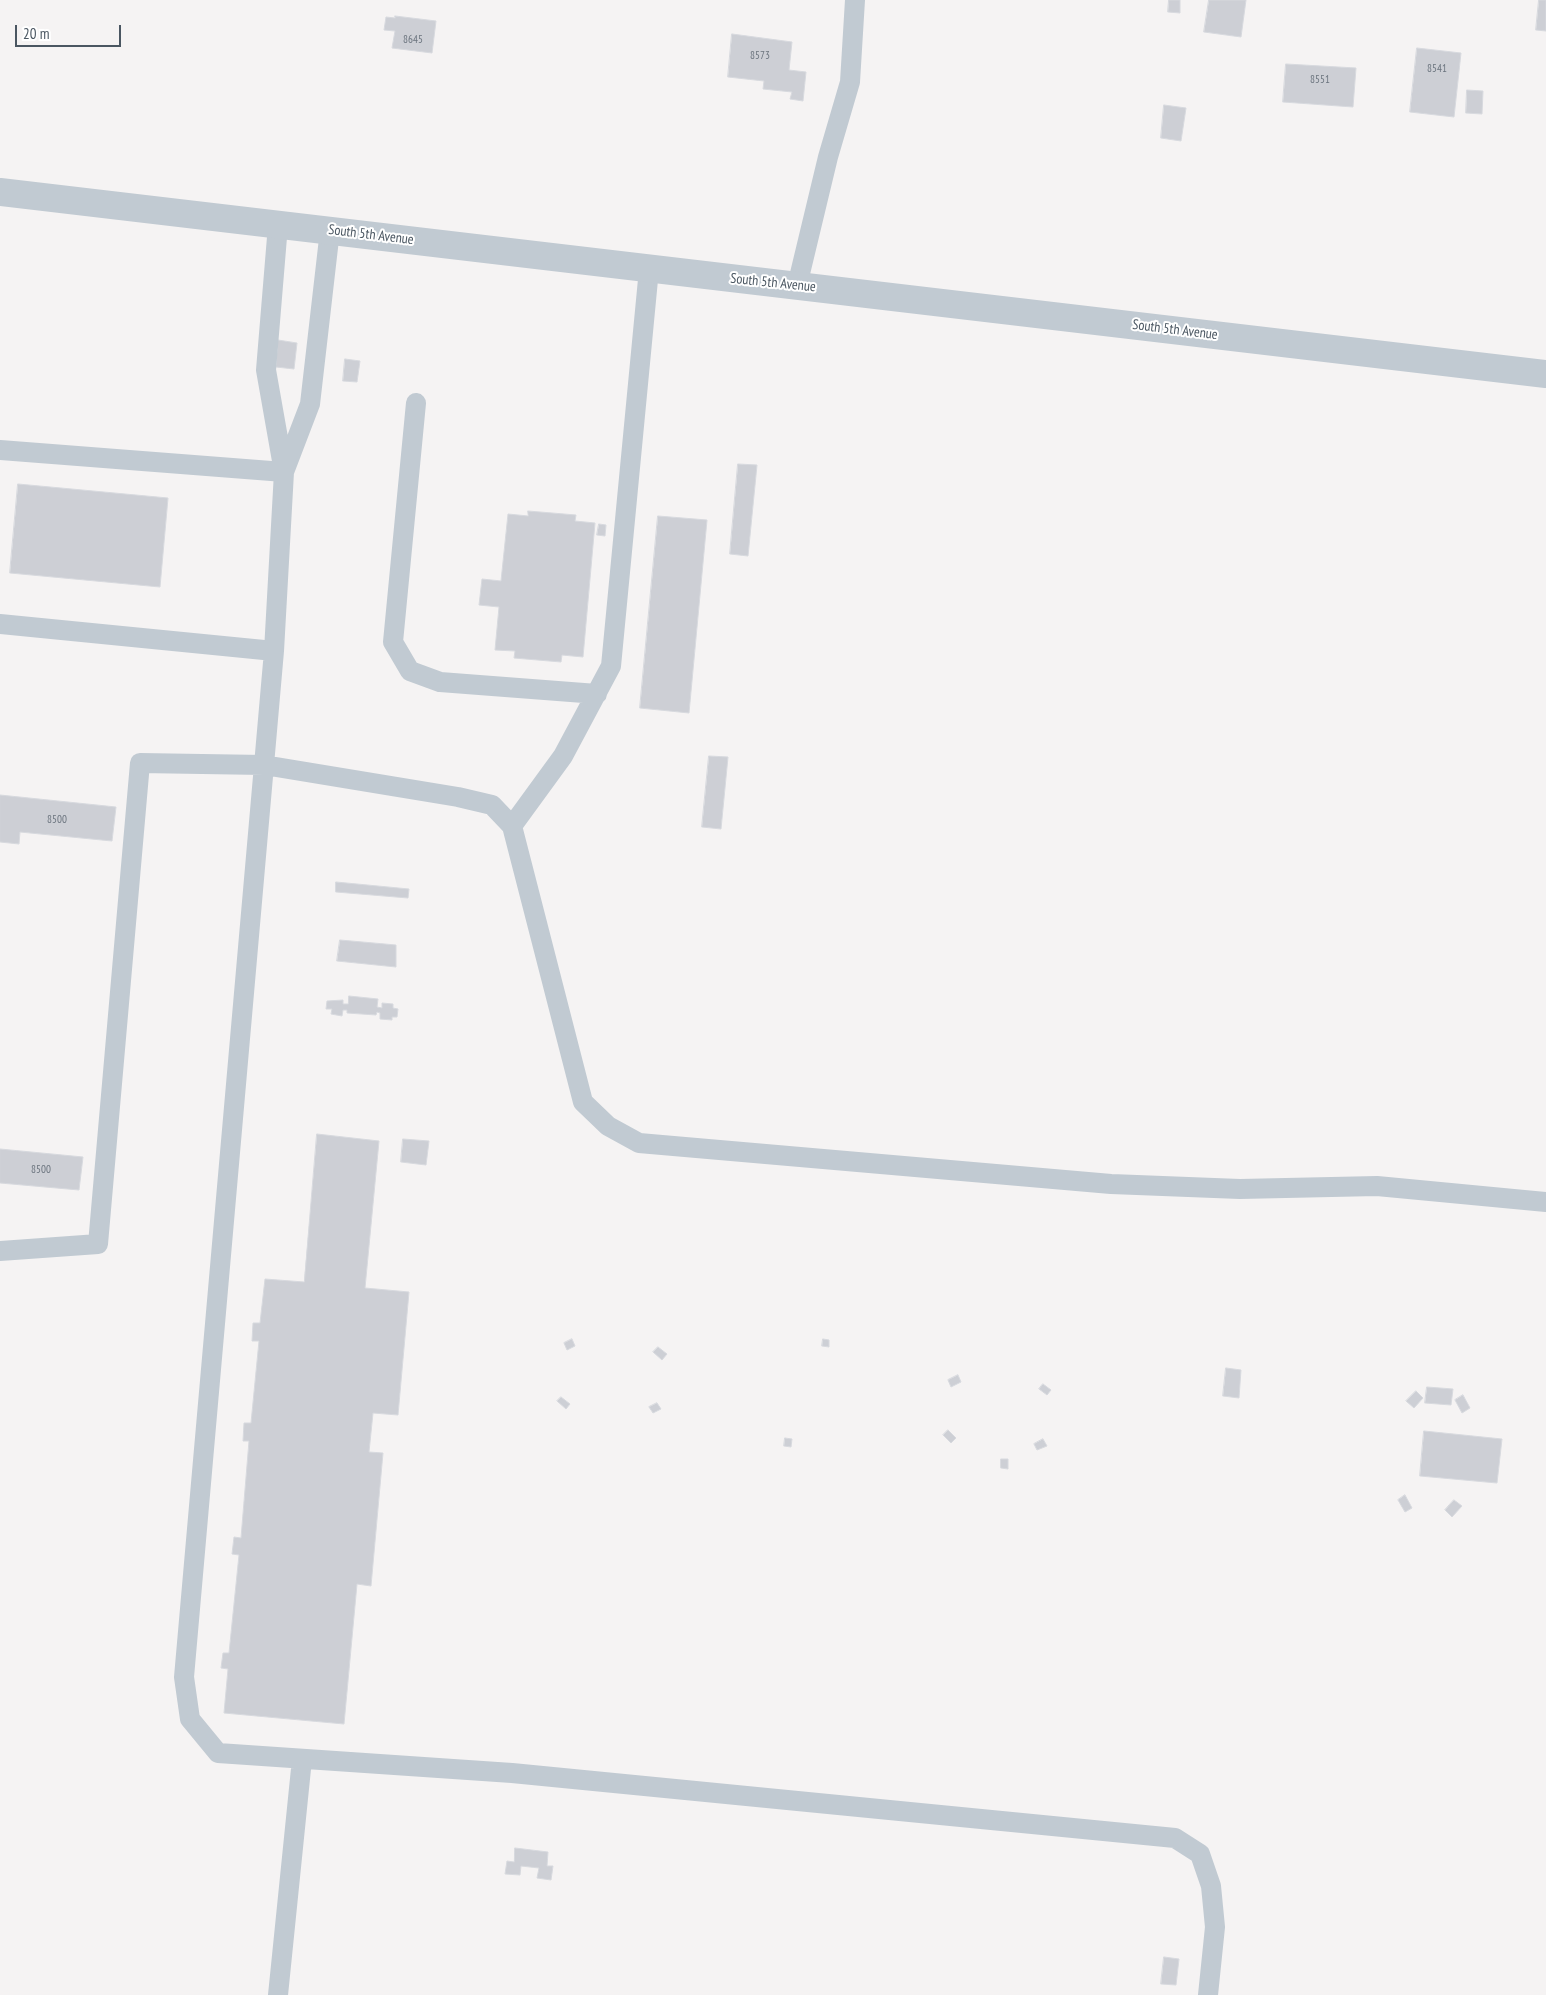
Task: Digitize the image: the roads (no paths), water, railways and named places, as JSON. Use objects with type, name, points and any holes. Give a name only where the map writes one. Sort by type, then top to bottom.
[{"type":"street","name":"South 5th Avenue","points":[[0,192],[1546,374]]},
{"type":"lane","points":[[798,286],[828,157],[850,82],[855,0]]},
{"type":"lane","points":[[278,225],[266,370],[284,472],[274,651],[184,1677],[190,1719],[218,1753],[512,1773],[1175,1838],[1200,1854],[1211,1886],[1215,1926],[1208,1995]]},
{"type":"lane","points":[[284,472],[310,404],[330,230]]},
{"type":"lane","points":[[512,826],[563,756],[611,666],[649,269]]},
{"type":"lane","points":[[416,403],[393,642],[410,671],[440,682],[597,694]]},
{"type":"lane","points":[[0,450],[284,472]]},
{"type":"lane","points":[[0,624],[274,651]]},
{"type":"lane","points":[[0,1252],[98,1244],[140,763],[264,765],[492,805],[512,826],[584,1102],[608,1126],[639,1143],[1112,1184],[1240,1189],[1377,1186],[1546,1202]]},
{"type":"lane","points":[[278,1995],[302,1759]]}]
